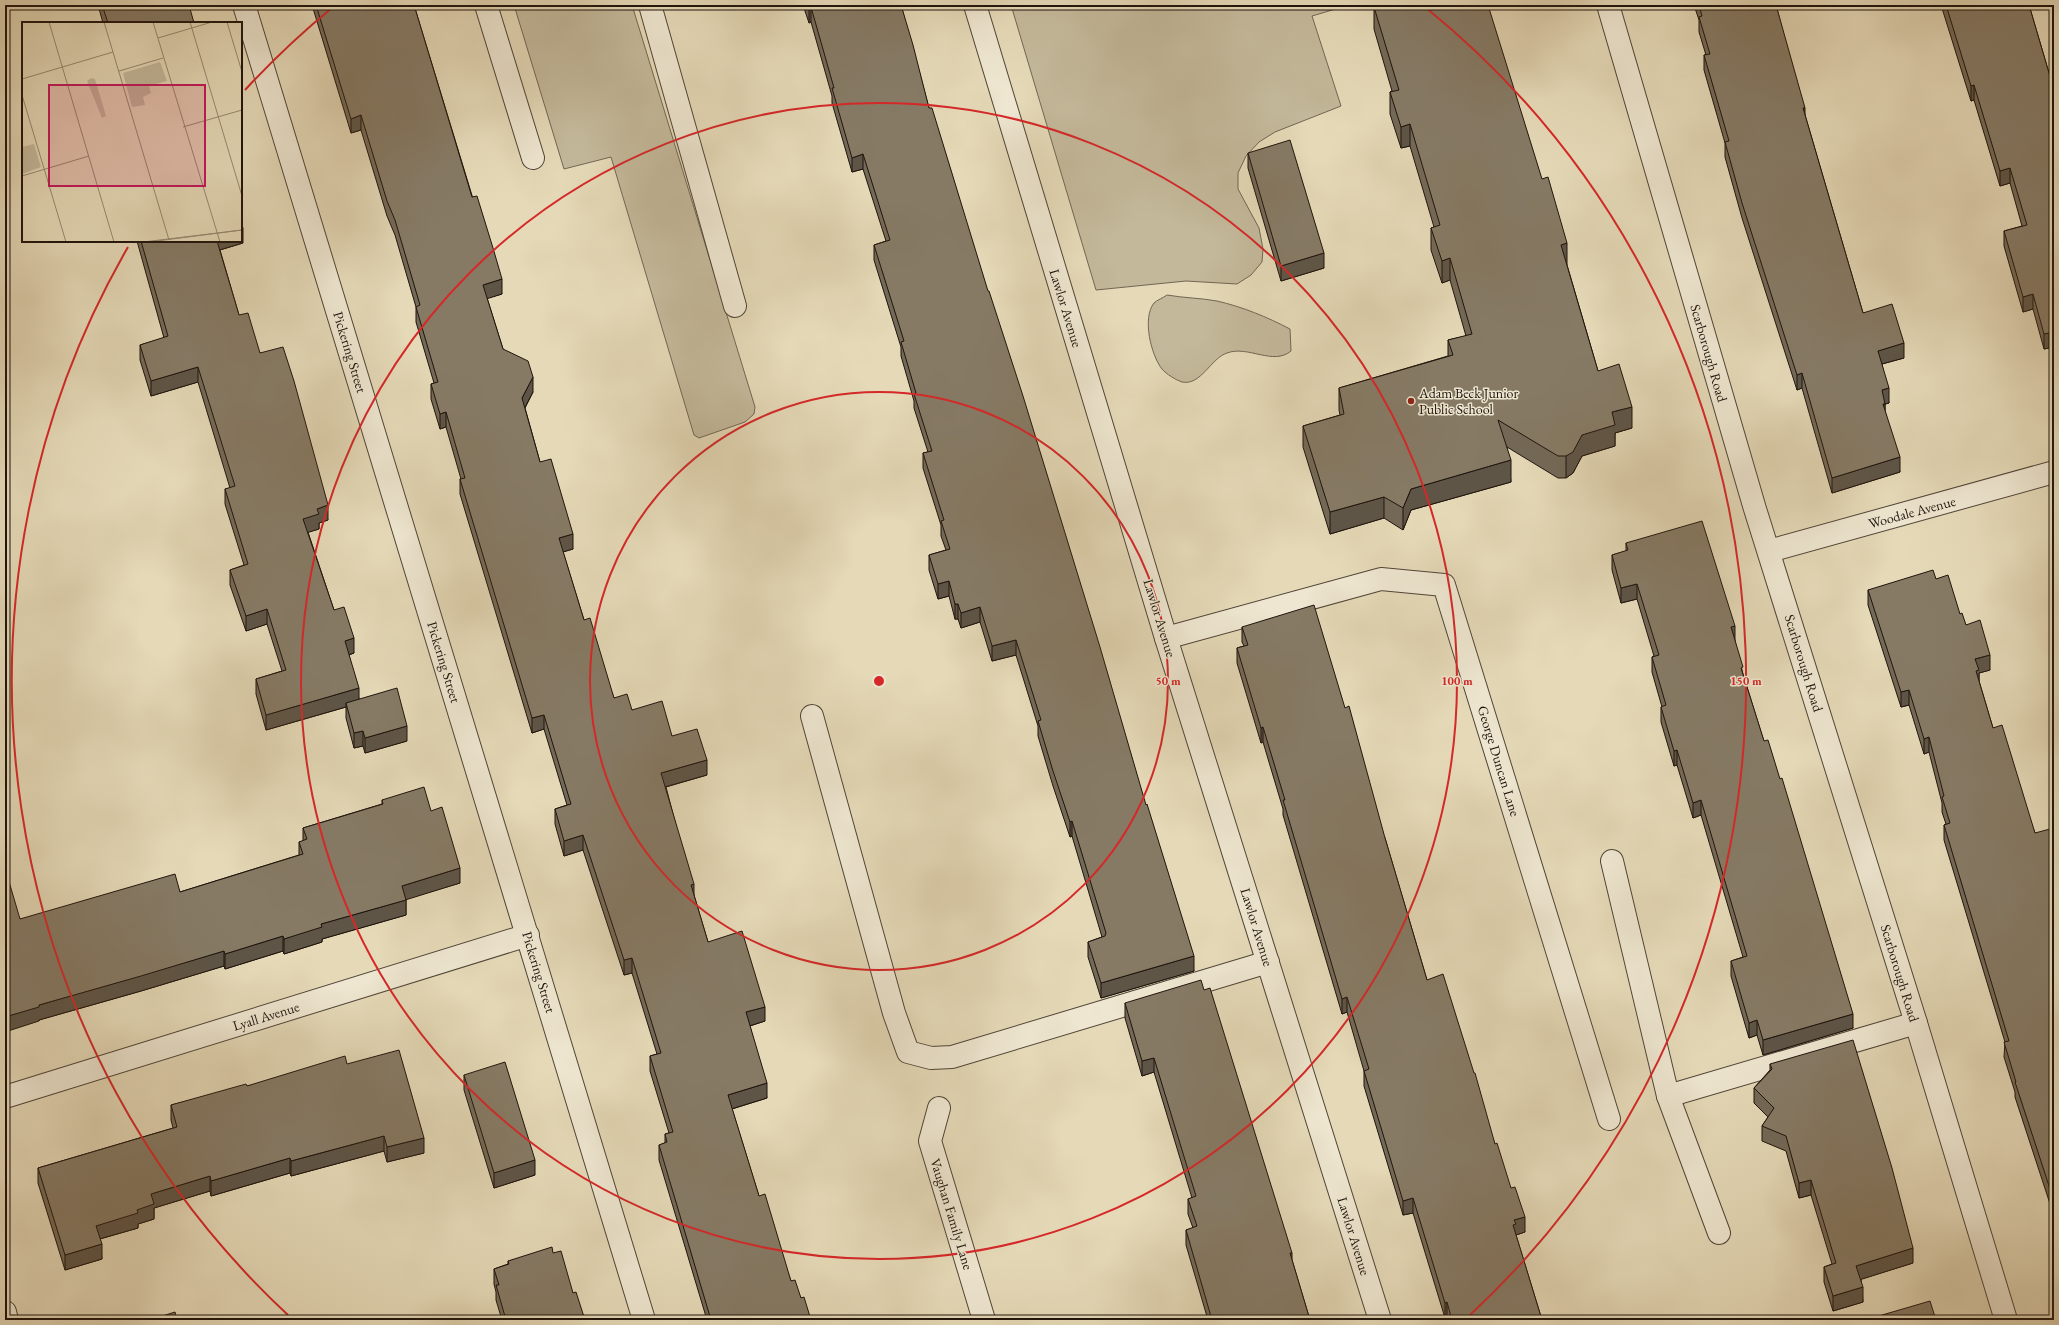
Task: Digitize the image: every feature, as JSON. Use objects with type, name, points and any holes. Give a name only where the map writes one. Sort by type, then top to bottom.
[{"type":"street","name":"Pickering Street","points":[[244,5],[644,1320]]},
{"type":"street","points":[[486,5],[533,158]]},
{"type":"street","points":[[650,5],[735,306]]},
{"type":"street","name":"Lawlor Avenue","points":[[975,5],[1166,638],[1380,1320]]},
{"type":"street","name":"Scarborough Road","points":[[1608,5],[1755,509],[1916,1023],[2006,1320]]},
{"type":"street","name":"Woodale Avenue","points":[[1769,551],[2054,472]]},
{"type":"street","name":"George Duncan Lane","points":[[1166,638],[1381,579],[1444,585],[1609,1119]]},
{"type":"street","points":[[812,716],[894,1013],[908,1052],[931,1058],[952,1057],[1268,962]]},
{"type":"street","points":[[1612,862],[1668,1096],[1719,1233]]},
{"type":"street","name":"Lyall Avenue","points":[[5,1097],[528,935]]},
{"type":"street","points":[[1668,1096],[1916,1023]]},
{"type":"street","name":"Vaughan Family Lane","points":[[939,1108],[930,1141],[984,1320]]},
{"type":"street","points":[[5,1312],[7,1320]]},
{"type":"shaded area","points":[[514,5],[632,5],[755,407],[754,414],[745,422],[699,438],[694,435],[611,157],[564,169]]},
{"type":"shaded area","points":[[1011,5],[1349,5],[1312,16],[1341,106],[1275,132],[1259,142],[1246,156],[1238,173],[1238,189],[1259,228],[1263,249],[1262,262],[1251,275],[1237,284],[1186,281],[1096,290]]},
{"type":"shaded area","points":[[1167,295],[1227,303],[1273,320],[1290,329],[1291,351],[1276,357],[1243,351],[1227,353],[1216,360],[1195,380],[1182,382],[1169,375],[1162,369],[1154,355],[1149,336],[1148,327],[1150,310],[1154,303]]},
{"type":"building","points":[[102,5],[189,5],[194,22],[108,22]]},
{"type":"building","points":[[316,5],[414,5],[472,197],[477,196],[502,279],[483,285],[503,349],[528,361],[533,377],[522,398],[540,462],[551,459],[573,534],[559,538],[584,620],[590,618],[614,698],[627,694],[632,710],[662,701],[672,736],[697,729],[707,760],[661,773],[694,884],[691,885],[708,942],[742,931],[765,1007],[746,1012],[767,1083],[728,1095],[759,1196],[765,1194],[791,1281],[795,1280],[801,1298],[804,1297],[811,1320],[711,1320],[659,1145],[667,1142],[665,1134],[673,1132],[650,1056],[661,1053],[632,958],[624,960],[583,835],[564,841],[555,809],[571,804],[544,715],[532,718],[460,479],[465,478],[446,412],[440,414],[431,384],[438,382],[416,307],[420,305],[395,220],[387,201],[361,115],[351,119]]},
{"type":"building","points":[[808,5],[901,5],[929,108],[932,108],[988,291],[1023,396],[1100,647],[1146,805],[1147,804],[1194,956],[1101,983],[1088,942],[1105,936],[1106,933],[1072,821],[1070,822],[1053,771],[1038,721],[1041,720],[1016,640],[992,646],[980,607],[961,613],[958,604],[955,604],[949,581],[938,584],[929,555],[950,549],[941,521],[944,520],[923,453],[932,451],[914,394],[916,393],[901,342],[904,341],[874,245],[890,240],[863,154],[852,158],[811,7],[809,8]]},
{"type":"building","points":[[1381,5],[1488,5],[1542,179],[1548,177],[1567,243],[1561,245],[1598,371],[1619,364],[1632,407],[1612,412],[1615,425],[1582,435],[1573,452],[1566,456],[1558,456],[1498,420],[1511,460],[1411,489],[1403,508],[1384,497],[1330,512],[1303,426],[1344,414],[1339,388],[1453,355],[1448,340],[1472,334],[1450,258],[1442,261],[1431,228],[1440,225],[1410,124],[1401,127],[1390,92],[1399,90],[1374,7]]},
{"type":"building","points":[[1699,5],[1776,5],[1805,108],[1803,108],[1863,313],[1892,304],[1904,343],[1878,351],[1889,388],[1882,390],[1885,404],[1883,404],[1900,457],[1832,478],[1802,373],[1797,375],[1742,203],[1725,142],[1729,141],[1704,55],[1710,54],[1699,17],[1702,16]]},
{"type":"building","points":[[1946,5],[2029,5],[2054,90],[2054,351],[2049,333],[2044,334],[2033,294],[2023,297],[2004,231],[2027,225],[2010,168],[2000,171],[1974,85],[1971,86]]},
{"type":"building","points":[[1290,140],[1324,253],[1281,266],[1248,153]]},
{"type":"building","points":[[141,242],[217,242],[239,315],[248,313],[260,353],[283,347],[294,381],[328,505],[317,509],[319,514],[303,519],[334,610],[344,607],[354,638],[345,641],[359,688],[266,715],[256,679],[286,670],[267,609],[246,616],[230,570],[248,564],[225,489],[235,486],[198,367],[151,381],[140,345],[168,336]]},
{"type":"building","points":[[1702,521],[1735,626],[1731,627],[1743,667],[1741,668],[1764,741],[1768,740],[1780,779],[1782,778],[1853,1014],[1763,1040],[1757,1020],[1749,1023],[1731,961],[1747,956],[1701,800],[1693,803],[1677,750],[1674,751],[1661,707],[1666,705],[1652,657],[1659,655],[1637,584],[1621,588],[1612,555],[1628,550],[1626,543]]},
{"type":"building","points":[[1933,570],[1936,579],[1948,575],[1960,614],[1962,613],[1966,625],[1980,620],[1990,655],[1975,659],[1979,670],[1976,671],[1993,728],[2002,725],[2035,833],[2050,829],[2054,844],[2054,1201],[2015,1082],[2004,1042],[2009,1041],[1944,825],[1950,823],[1942,797],[1944,796],[1929,737],[1924,739],[1909,690],[1901,692],[1868,590]]},
{"type":"building","points":[[1314,605],[1345,708],[1349,706],[1385,838],[1427,980],[1443,974],[1475,1073],[1495,1144],[1497,1143],[1511,1188],[1515,1187],[1525,1217],[1514,1220],[1516,1224],[1513,1225],[1542,1320],[1452,1320],[1447,1302],[1445,1303],[1413,1198],[1403,1201],[1364,1071],[1369,1069],[1347,997],[1342,999],[1283,800],[1285,800],[1263,727],[1261,728],[1237,648],[1248,645],[1242,627]]},
{"type":"building","points":[[397,688],[407,726],[365,738],[363,731],[354,733],[346,703]]},
{"type":"building","points":[[424,787],[431,811],[442,807],[460,868],[402,886],[406,900],[321,924],[322,927],[284,939],[283,936],[225,954],[224,951],[39,1005],[39,1007],[5,1017],[5,868],[20,919],[175,874],[180,892],[303,854],[299,842],[307,839],[303,828],[383,804],[382,800]]},
{"type":"building","points":[[1201,980],[1204,990],[1210,988],[1292,1253],[1290,1253],[1310,1320],[1212,1320],[1186,1230],[1197,1226],[1188,1199],[1196,1196],[1154,1058],[1142,1061],[1125,1003]]},
{"type":"building","points":[[1853,1040],[1892,1168],[1913,1248],[1856,1266],[1863,1287],[1833,1296],[1824,1267],[1836,1263],[1811,1180],[1799,1183],[1786,1136],[1762,1126],[1774,1108],[1754,1088],[1772,1069],[1770,1064]]},
{"type":"building","points":[[399,1050],[424,1138],[387,1147],[384,1136],[291,1161],[290,1158],[211,1181],[210,1176],[151,1194],[154,1204],[137,1210],[138,1213],[96,1226],[102,1244],[65,1255],[38,1168],[177,1127],[171,1105],[246,1084],[247,1086],[345,1056],[347,1064]]},
{"type":"building","points":[[505,1062],[535,1160],[494,1173],[464,1075]]},
{"type":"building","points":[[552,1247],[553,1253],[561,1251],[573,1293],[576,1292],[585,1320],[506,1320],[496,1285],[499,1285],[494,1269],[509,1264],[508,1261]]},
{"type":"building","points":[[1930,1301],[1936,1320],[1865,1320]]},
{"type":"building","points":[[175,1312],[177,1320],[150,1320]]},
{"type":"place","name":"Adam Beck Junior Public School","points":[[1411,401]]}]
